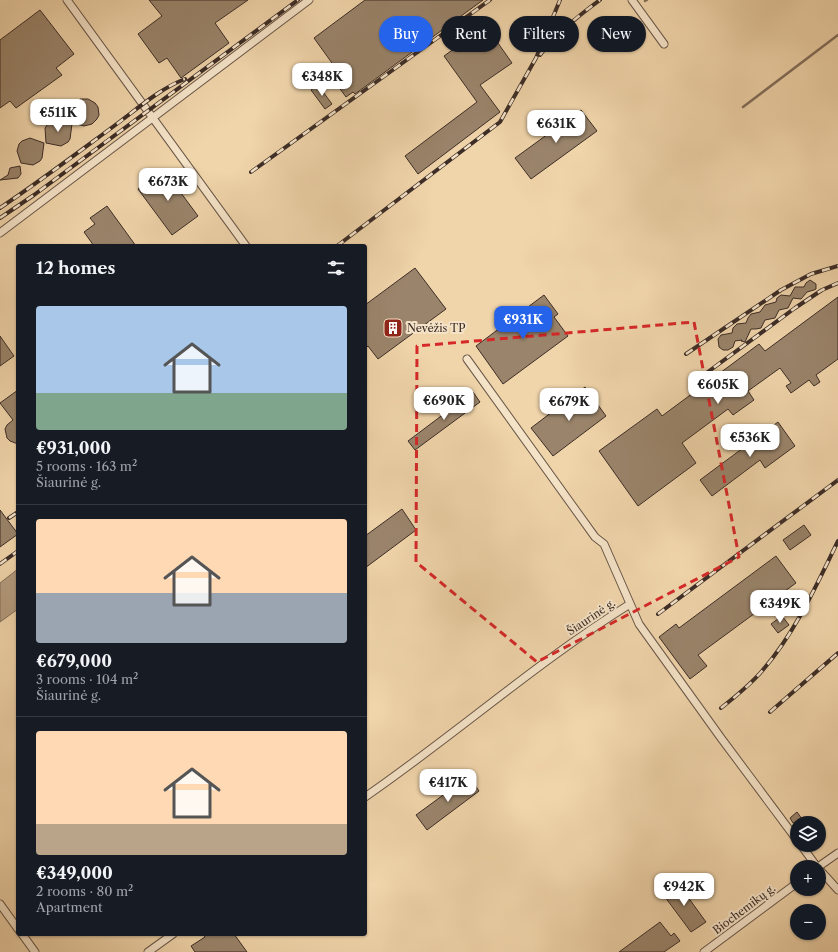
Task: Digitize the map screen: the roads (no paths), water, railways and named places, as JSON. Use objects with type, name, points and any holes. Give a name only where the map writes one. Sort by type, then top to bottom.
[{"type":"street","points":[[66,0],[245,244]]},
{"type":"street","points":[[0,233],[309,0]]},
{"type":"street","points":[[632,0],[664,44]]},
{"type":"street","name":"Šiaurinė g.","points":[[367,796],[519,681],[598,624],[630,604],[604,544],[595,537],[467,359]]},
{"type":"street","points":[[630,604],[639,624],[790,831]]},
{"type":"street","points":[[826,862],[838,853]]},
{"type":"street","points":[[826,877],[838,890]]},
{"type":"street","name":"Biochemikų g.","points":[[704,952],[790,888]]},
{"type":"street","points":[[0,904],[16,925]]},
{"type":"street","points":[[23,936],[35,952]]},
{"type":"street","points":[[148,952],[170,936]]},
{"type":"waterway","points":[[743,107],[838,35]]},
{"type":"railway","points":[[0,218],[34,195],[298,0]]},
{"type":"railway","points":[[251,172],[490,0]]},
{"type":"railway","points":[[340,244],[500,122],[536,58],[560,0]]},
{"type":"railway","points":[[540,55],[553,39],[568,25],[600,0]]},
{"type":"railway","points":[[0,208],[57,168],[148,100],[166,88],[185,79]]},
{"type":"railway","points":[[686,354],[781,290],[811,274],[838,266]]},
{"type":"railway","points":[[701,377],[795,308],[822,290],[838,283]]},
{"type":"railway","points":[[658,614],[838,480]]},
{"type":"railway","points":[[9,518],[16,513]]},
{"type":"railway","points":[[721,708],[742,691],[757,676],[785,641],[804,609],[838,541]]},
{"type":"railway","points":[[0,564],[16,552]]},
{"type":"railway","points":[[770,712],[838,653]]},
{"type":"place","name":"Nevėžis TP","points":[[393,328]]}]
